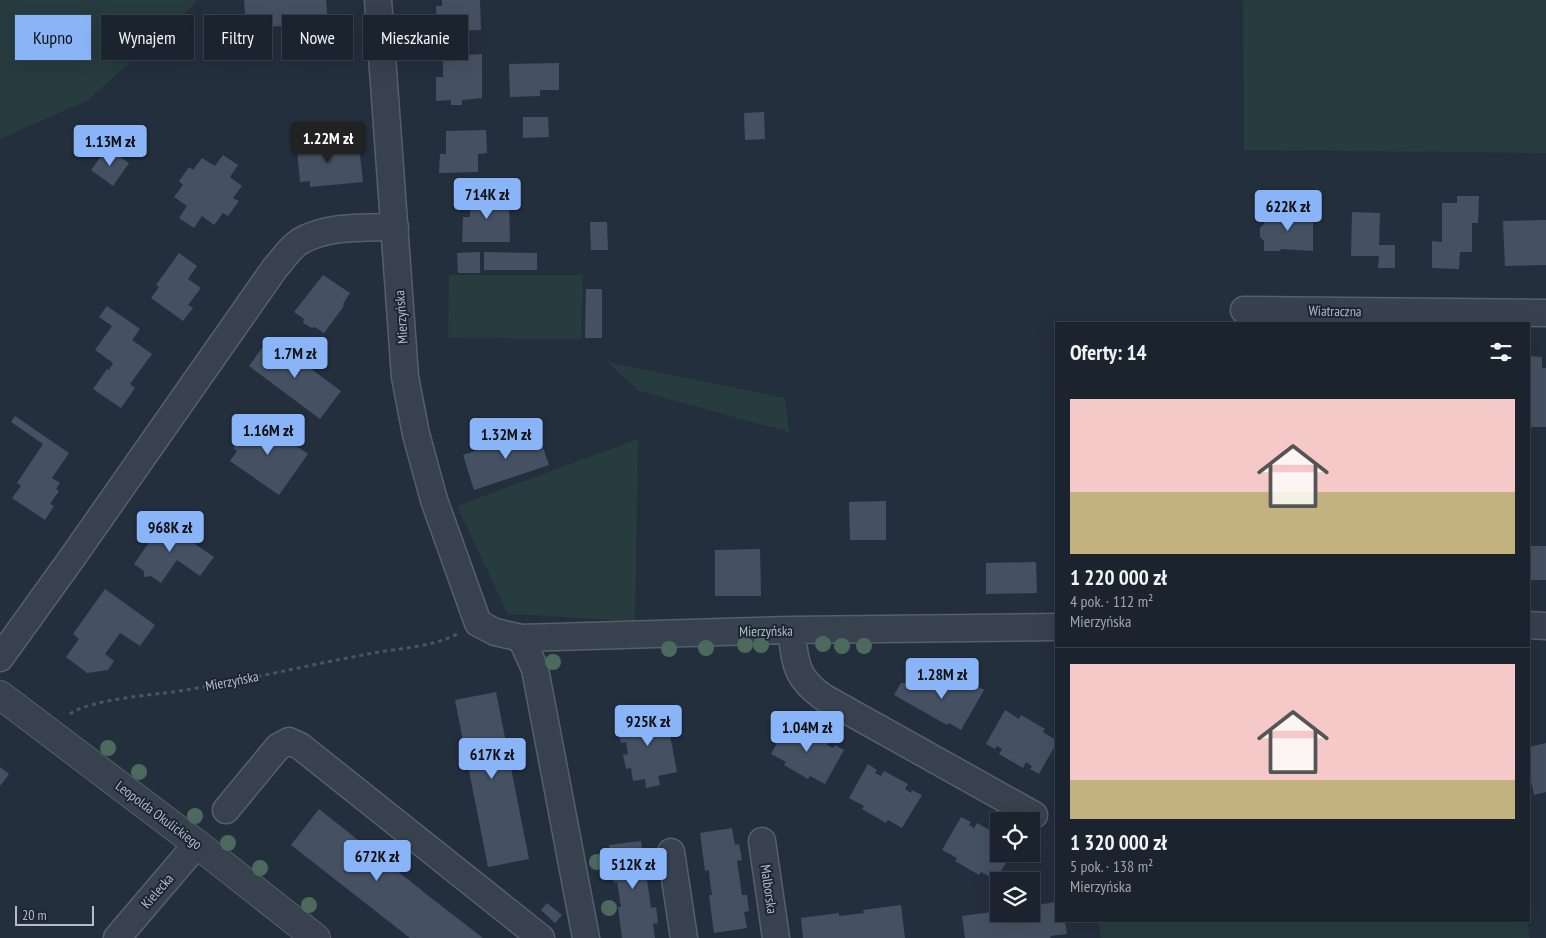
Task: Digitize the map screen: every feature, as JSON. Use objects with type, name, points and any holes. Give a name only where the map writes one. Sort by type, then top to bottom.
[{"type":"street","name":"Mierzyńska","points":[[378,0],[405,377],[414,424],[434,500],[478,623],[495,632],[521,638],[791,630],[1055,627]]},
{"type":"street","points":[[0,658],[68,565],[275,268],[298,243],[322,233],[354,228],[395,227]]},
{"type":"street","name":"Wiatraczna","points":[[1244,310],[1546,313]]},
{"type":"street","points":[[1530,625],[1546,626]]},
{"type":"street","points":[[791,630],[796,661],[803,680],[812,689],[1030,812]]},
{"type":"street","points":[[521,638],[535,669],[586,938]]},
{"type":"street","name":"Leopolda Okulickiego","points":[[0,695],[198,844],[316,938]]},
{"type":"street","points":[[226,810],[278,747],[289,741],[308,752],[542,938]]},
{"type":"street","name":"Malborska","points":[[762,840],[776,938]]},
{"type":"street","name":"Kielecka","points":[[116,938],[198,844]]},
{"type":"street","points":[[671,852],[684,938]]},
{"type":"path","name":"Mierzyńska","points":[[52,735],[60,721],[72,712],[91,706],[444,641],[478,623]]},
{"type":"green space","points":[[0,0],[196,0],[195,4],[183,15],[101,15],[101,60],[133,60],[88,100],[0,139]]},
{"type":"green space","points":[[1243,0],[1546,0],[1546,153],[1244,150]]},
{"type":"green space","points":[[449,275],[583,275],[581,339],[448,338]]},
{"type":"green space","points":[[607,362],[785,398],[789,432],[639,391]]},
{"type":"green space","points":[[638,439],[635,621],[508,614],[457,506]]},
{"type":"green space","points":[[1098,922],[1527,922],[1530,938],[1101,938]]},
{"type":"building","points":[[244,0],[326,0],[327,15],[282,15],[282,26],[272,27],[272,15],[245,15]]},
{"type":"building","points":[[442,0],[480,0],[481,30],[468,30],[468,15],[436,15],[436,6],[442,6]]},
{"type":"building","points":[[482,54],[482,98],[462,100],[462,105],[451,105],[451,100],[436,101],[436,77],[443,77],[443,60],[468,60],[468,55]]},
{"type":"building","points":[[559,63],[559,90],[540,90],[540,96],[510,97],[509,64]]},
{"type":"building","points":[[764,112],[765,139],[745,140],[744,113]]},
{"type":"building","points":[[523,117],[548,117],[549,137],[523,138]]},
{"type":"building","points":[[486,130],[487,153],[478,154],[478,172],[439,173],[440,154],[446,154],[446,131]]},
{"type":"building","points":[[316,137],[317,149],[359,145],[363,182],[310,187],[310,181],[300,182],[296,139]]},
{"type":"building","points":[[107,148],[129,163],[113,186],[91,170]]},
{"type":"building","points":[[223,155],[238,165],[230,177],[242,186],[233,198],[239,201],[228,216],[223,213],[214,225],[202,216],[194,228],[179,218],[187,206],[174,197],[183,185],[179,181],[189,167],[193,170],[202,158],[215,166]]},
{"type":"building","points":[[470,196],[509,197],[510,242],[462,242],[463,217],[470,217]]},
{"type":"building","points":[[1457,196],[1479,196],[1478,223],[1472,223],[1472,252],[1460,252],[1459,269],[1432,268],[1432,241],[1442,242],[1442,203],[1457,203]]},
{"type":"building","points":[[1352,212],[1380,213],[1379,245],[1395,245],[1395,268],[1378,268],[1379,256],[1351,256]]},
{"type":"building","points":[[1313,213],[1313,251],[1280,249],[1281,251],[1264,251],[1264,241],[1260,237],[1260,228],[1264,224],[1264,214]]},
{"type":"building","points":[[1546,220],[1546,265],[1505,266],[1503,221]]},
{"type":"building","points":[[590,222],[607,222],[608,250],[591,250]]},
{"type":"building","points":[[480,252],[480,273],[458,273],[457,253]]},
{"type":"building","points":[[484,252],[537,253],[537,270],[484,270]]},
{"type":"building","points":[[179,253],[197,266],[188,279],[201,288],[188,305],[193,308],[183,321],[151,298],[159,287],[156,285]]},
{"type":"building","points":[[323,275],[350,293],[343,304],[344,306],[324,333],[315,327],[312,328],[303,323],[304,319],[294,312]]},
{"type":"building","points":[[586,289],[602,289],[602,338],[585,338]]},
{"type":"building","points":[[107,306],[140,329],[132,340],[152,354],[130,384],[135,388],[121,408],[93,389],[113,363],[95,350],[112,326],[99,317]]},
{"type":"building","points":[[269,338],[341,391],[320,419],[249,366]]},
{"type":"building","points":[[1530,356],[1542,357],[1542,368],[1546,368],[1546,427],[1530,427]]},
{"type":"building","points":[[15,416],[69,453],[52,478],[60,483],[56,489],[59,491],[50,504],[54,506],[45,520],[12,498],[21,486],[17,483],[43,444],[11,422]]},
{"type":"building","points":[[255,417],[308,454],[279,495],[230,461],[237,451],[233,448]]},
{"type":"building","points":[[537,430],[549,465],[474,490],[463,455]]},
{"type":"building","points":[[886,501],[886,540],[850,540],[849,502]]},
{"type":"building","points":[[157,518],[214,557],[200,576],[177,560],[161,583],[151,576],[144,577],[144,571],[134,564],[150,541],[144,537]]},
{"type":"building","points":[[1530,546],[1546,546],[1546,580],[1530,580]]},
{"type":"building","points":[[760,549],[761,596],[715,596],[715,550]]},
{"type":"building","points":[[1036,562],[1037,593],[986,594],[986,563]]},
{"type":"building","points":[[105,589],[155,625],[140,646],[120,633],[105,654],[114,661],[108,670],[87,673],[66,657],[79,639],[73,634]]},
{"type":"building","points":[[917,682],[926,687],[928,682],[944,682],[952,687],[955,682],[966,688],[970,682],[984,690],[961,730],[949,723],[947,725],[894,695],[901,683]]},
{"type":"building","points":[[496,692],[529,859],[488,867],[455,700]]},
{"type":"building","points":[[632,707],[640,708],[641,712],[655,709],[658,721],[667,719],[677,772],[658,776],[660,785],[646,788],[645,779],[633,781],[631,768],[626,769],[623,755],[628,754],[626,742],[621,743],[618,729],[627,727],[625,716],[629,715],[629,710]]},
{"type":"building","points":[[1005,710],[1019,719],[1021,715],[1045,729],[1043,732],[1055,739],[1055,746],[1039,774],[1030,769],[1032,766],[1026,762],[1023,768],[999,754],[1002,749],[997,746],[995,749],[986,744]]},
{"type":"building","points":[[790,720],[799,725],[797,728],[803,731],[806,726],[830,740],[827,745],[833,748],[835,745],[844,750],[825,784],[810,776],[808,779],[784,765],[786,762],[771,754]]},
{"type":"building","points":[[1546,743],[1546,792],[1534,795],[1530,777],[1530,747]]},
{"type":"building","points":[[868,764],[877,770],[875,773],[881,776],[884,771],[908,784],[905,789],[911,793],[912,790],[922,795],[902,828],[888,820],[886,823],[862,809],[864,806],[849,798]]},
{"type":"building","points":[[0,767],[9,774],[0,786]]},
{"type":"building","points":[[319,809],[483,938],[410,938],[291,845]]},
{"type":"building","points":[[961,817],[971,822],[969,825],[974,828],[977,823],[990,830],[990,862],[1006,862],[1001,872],[990,872],[990,877],[981,872],[979,875],[955,861],[957,858],[942,850]]},
{"type":"building","points":[[732,828],[735,845],[739,844],[742,860],[737,861],[742,895],[747,895],[749,911],[744,912],[747,928],[714,933],[709,895],[712,895],[709,870],[705,871],[700,833]]},
{"type":"building","points":[[641,841],[643,857],[648,856],[651,872],[646,873],[651,908],[656,907],[658,923],[653,924],[655,938],[622,938],[618,907],[621,907],[617,882],[614,883],[609,845]]},
{"type":"building","points":[[1055,902],[1055,922],[1065,922],[1067,934],[1050,936],[1051,938],[965,938],[962,916],[990,912],[990,922],[1040,922],[1040,905]]},
{"type":"building","points":[[547,903],[562,915],[555,923],[541,910]]},
{"type":"building","points":[[901,905],[905,938],[803,938],[801,918],[839,913],[839,916],[864,913],[863,910]]}]
